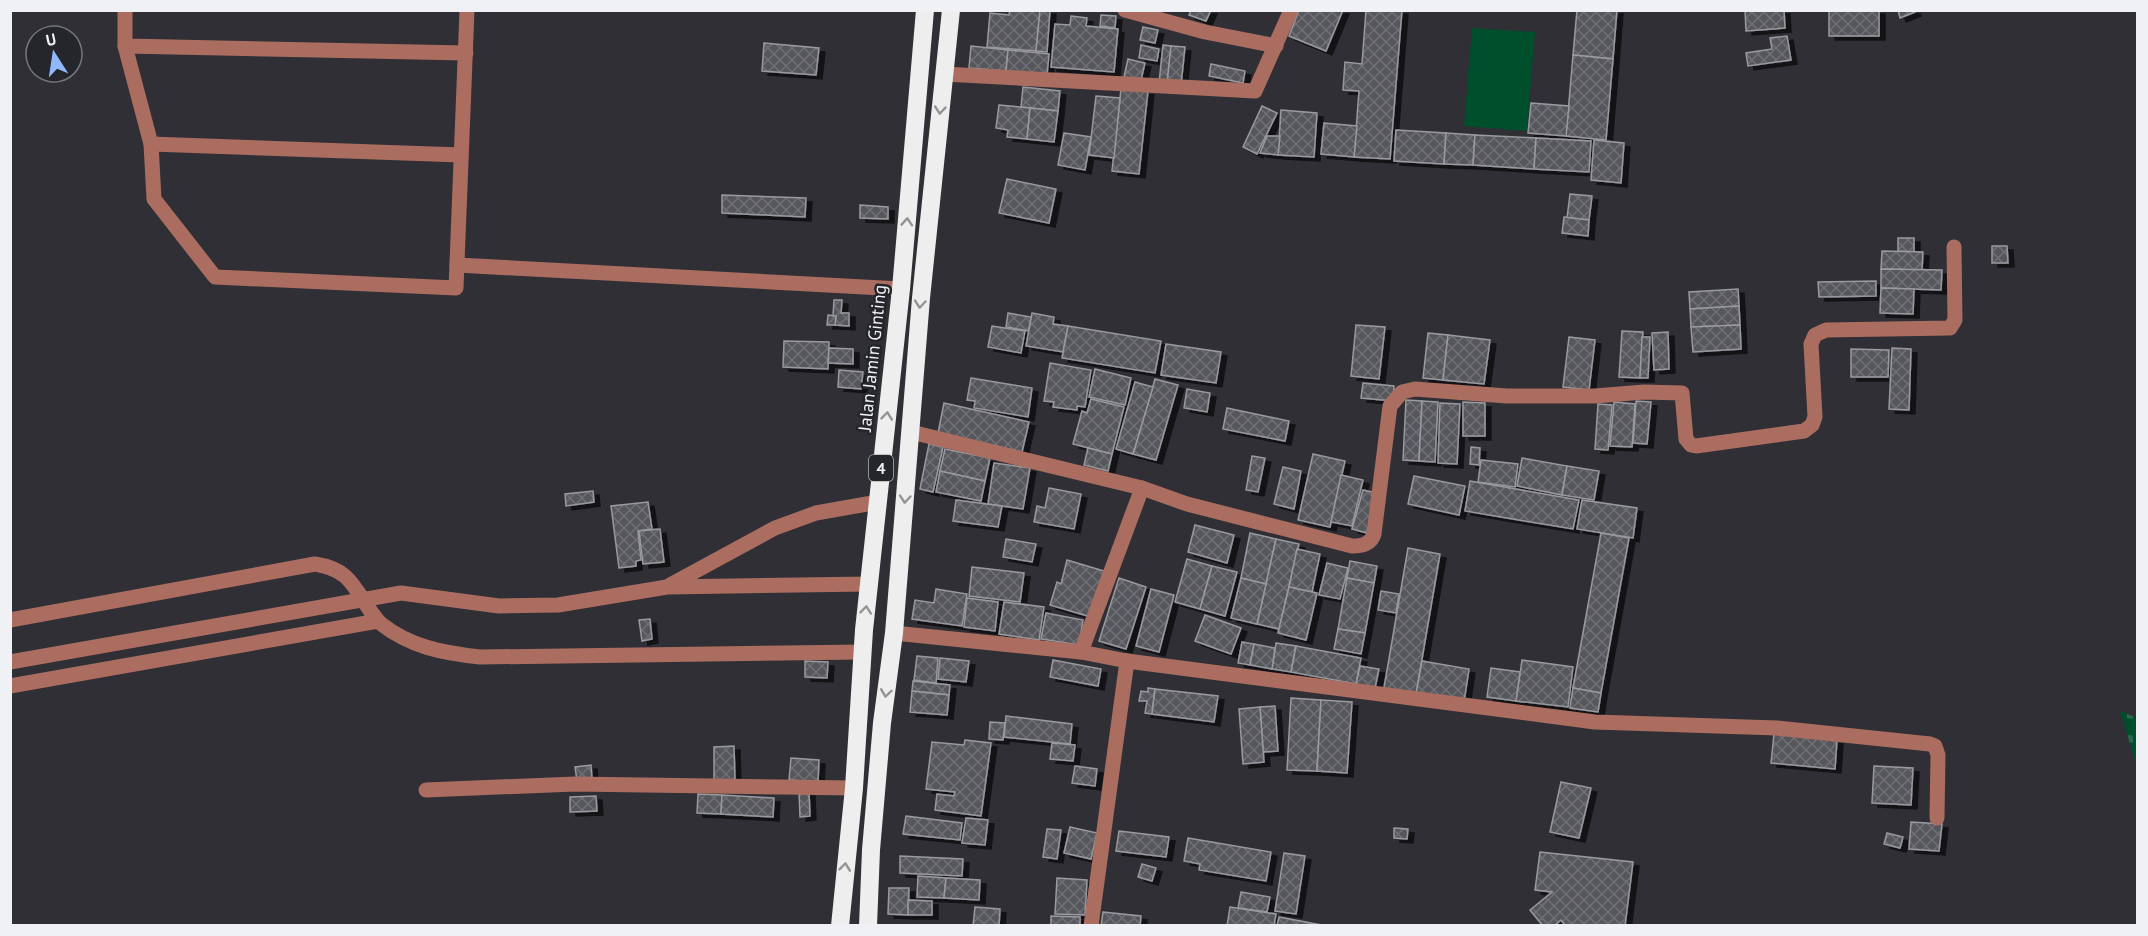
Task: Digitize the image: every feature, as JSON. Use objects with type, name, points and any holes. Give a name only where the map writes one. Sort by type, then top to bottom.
[{"type":"highway","name":"Jalan Jamin Ginting","points":[[840,926],[854,788],[862,652],[901,289],[925,10]]},
{"type":"highway","name":"4","points":[[868,926],[882,723],[894,633],[921,298],[951,10]]},
{"type":"street","points":[[125,10],[125,46],[151,144],[154,199],[214,277],[456,288],[467,10]]},
{"type":"street","points":[[1125,10],[1178,25],[1276,46]]},
{"type":"street","points":[[944,74],[1255,91],[1291,10]]},
{"type":"street","points":[[125,46],[466,53]]},
{"type":"street","points":[[151,144],[461,154]]},
{"type":"street","points":[[911,432],[1142,488],[1187,504],[1359,546],[1369,542],[1374,534],[1390,406],[1396,397],[1408,389],[1427,388],[1507,396],[1682,393],[1686,439],[1691,445],[1696,446],[1804,431],[1812,425],[1815,417],[1811,344],[1815,335],[1826,330],[1950,328],[1955,320],[1954,247]]},
{"type":"street","points":[[457,265],[901,289]]},
{"type":"street","points":[[1081,652],[1142,488]]},
{"type":"street","points":[[667,587],[775,528],[816,513],[878,502]]},
{"type":"street","points":[[10,620],[315,564],[331,567],[343,573],[378,621],[395,634],[440,652],[480,657],[862,652]]},
{"type":"street","points":[[10,662],[402,593],[499,606],[558,605],[667,587],[869,584]]},
{"type":"street","points":[[10,687],[378,621]]},
{"type":"street","points":[[894,633],[1081,652],[1127,661],[1595,722],[1777,728],[1930,744],[1935,746],[1938,755],[1937,818]]},
{"type":"street","points":[[1091,926],[1127,661]]},
{"type":"street","points":[[426,790],[575,784],[854,788]]},
{"type":"green space","points":[[1472,28],[1535,32],[1527,131],[1464,126]]},
{"type":"green space","points":[[2120,711],[2137,718],[2137,766]]},
{"type":"building","points":[[1010,10],[1040,10],[1036,51],[987,47],[990,13],[1009,15]]},
{"type":"building","points":[[1040,10],[1050,10],[1047,52],[1036,51]]},
{"type":"building","points":[[1191,10],[1211,10],[1206,21],[1189,15]]},
{"type":"building","points":[[1299,10],[1343,10],[1326,51],[1289,36]]},
{"type":"building","points":[[1366,10],[1402,10],[1390,159],[1354,157],[1359,91],[1343,90],[1345,62],[1362,64]]},
{"type":"building","points":[[1577,10],[1617,10],[1613,59],[1573,55]]},
{"type":"building","points":[[1745,10],[1784,10],[1785,28],[1746,31]]},
{"type":"building","points":[[1829,10],[1879,10],[1879,36],[1829,36]]},
{"type":"building","points":[[1898,10],[1914,10],[1915,12],[1900,18]]},
{"type":"building","points":[[1101,15],[1116,16],[1115,28],[1100,26]]},
{"type":"building","points":[[1071,16],[1087,18],[1086,26],[1118,29],[1114,72],[1051,67],[1055,24],[1070,25]]},
{"type":"building","points":[[1143,27],[1158,30],[1155,43],[1140,40]]},
{"type":"building","points":[[1787,36],[1791,60],[1748,66],[1746,53],[1772,49],[1770,38]]},
{"type":"building","points":[[764,43],[819,48],[816,75],[762,71]]},
{"type":"building","points":[[1141,45],[1159,49],[1157,61],[1139,58]]},
{"type":"building","points":[[1163,45],[1171,46],[1167,84],[1159,83]]},
{"type":"building","points":[[971,46],[1008,50],[1006,71],[969,68]]},
{"type":"building","points":[[1171,46],[1185,47],[1181,85],[1167,84]]},
{"type":"building","points":[[1008,50],[1049,54],[1047,75],[1006,71]]},
{"type":"building","points":[[1573,55],[1613,59],[1606,140],[1566,136]]},
{"type":"building","points":[[1128,59],[1145,63],[1141,80],[1124,77]]},
{"type":"building","points":[[1211,64],[1245,71],[1243,83],[1209,76]]},
{"type":"building","points":[[1023,87],[1060,91],[1058,111],[1021,107]]},
{"type":"building","points":[[1121,89],[1148,91],[1139,174],[1112,171]]},
{"type":"building","points":[[1096,96],[1120,98],[1114,158],[1089,155]]},
{"type":"building","points":[[1531,103],[1569,106],[1566,136],[1528,133]]},
{"type":"building","points":[[999,105],[1030,108],[1027,139],[1007,137],[1008,130],[996,128]]},
{"type":"building","points":[[1262,106],[1277,113],[1257,154],[1243,147]]},
{"type":"building","points":[[1030,108],[1058,111],[1054,142],[1027,139]]},
{"type":"building","points":[[1281,110],[1317,113],[1314,157],[1278,155]]},
{"type":"building","points":[[1324,123],[1357,126],[1354,157],[1321,154]]},
{"type":"building","points":[[1396,130],[1446,133],[1444,164],[1394,161]]},
{"type":"building","points":[[1064,133],[1091,137],[1085,170],[1058,165]]},
{"type":"building","points":[[1446,133],[1475,135],[1473,165],[1444,164]]},
{"type":"building","points":[[1475,135],[1536,138],[1534,169],[1473,165]]},
{"type":"building","points":[[1267,136],[1280,136],[1278,155],[1260,153]]},
{"type":"building","points":[[1536,138],[1591,141],[1589,172],[1534,169]]},
{"type":"building","points":[[1594,140],[1624,143],[1621,183],[1591,180]]},
{"type":"building","points":[[1007,179],[1056,189],[1049,223],[999,213]]},
{"type":"building","points":[[1570,194],[1592,196],[1589,220],[1567,218]]},
{"type":"building","points":[[722,195],[806,198],[805,217],[722,213]]},
{"type":"building","points":[[860,205],[888,207],[888,219],[860,218]]},
{"type":"building","points":[[1564,217],[1589,220],[1588,236],[1562,233]]},
{"type":"building","points":[[1898,238],[1914,238],[1914,252],[1898,251]]},
{"type":"building","points":[[1992,246],[2007,246],[2008,263],[1992,263]]},
{"type":"building","points":[[1882,251],[1923,252],[1922,270],[1881,269]]},
{"type":"building","points":[[1881,269],[1942,270],[1941,290],[1881,288]]},
{"type":"building","points":[[1876,281],[1876,296],[1819,297],[1818,282]]},
{"type":"building","points":[[1881,288],[1914,289],[1913,314],[1880,313]]},
{"type":"building","points":[[1738,289],[1739,306],[1690,309],[1689,292]]},
{"type":"building","points":[[834,300],[842,300],[841,313],[849,313],[849,326],[835,325]]},
{"type":"building","points":[[1739,306],[1740,325],[1691,327],[1690,309]]},
{"type":"building","points":[[1008,313],[1031,317],[1029,331],[1006,327]]},
{"type":"building","points":[[1032,313],[1054,317],[1053,324],[1068,326],[1063,352],[1026,346]]},
{"type":"building","points":[[828,315],[836,316],[835,325],[827,325]]},
{"type":"building","points":[[1356,325],[1385,327],[1379,379],[1351,376]]},
{"type":"building","points":[[1740,325],[1741,349],[1693,352],[1691,327]]},
{"type":"building","points":[[992,326],[1025,331],[1021,353],[988,347]]},
{"type":"building","points":[[1068,326],[1161,341],[1155,373],[1062,358]]},
{"type":"building","points":[[1622,331],[1643,332],[1640,378],[1619,377]]},
{"type":"building","points":[[1668,332],[1669,369],[1654,370],[1652,333]]},
{"type":"building","points":[[1428,333],[1448,335],[1443,380],[1423,378]]},
{"type":"building","points":[[1448,335],[1490,340],[1484,384],[1443,380]]},
{"type":"building","points":[[1569,337],[1595,340],[1589,390],[1563,387]]},
{"type":"building","points":[[1642,337],[1650,337],[1648,378],[1640,378]]},
{"type":"building","points":[[784,341],[829,342],[828,369],[783,367]]},
{"type":"building","points":[[1166,344],[1221,352],[1216,383],[1161,375]]},
{"type":"building","points":[[829,348],[853,349],[853,364],[828,363]]},
{"type":"building","points":[[1892,348],[1911,349],[1909,410],[1889,409]]},
{"type":"building","points":[[1851,349],[1889,350],[1888,377],[1851,377]]},
{"type":"building","points":[[1050,363],[1091,370],[1085,407],[1077,406],[1077,410],[1053,407],[1054,402],[1044,401]]},
{"type":"building","points":[[1095,369],[1131,378],[1125,405],[1089,397]]},
{"type":"building","points":[[839,370],[863,372],[861,389],[838,387]]},
{"type":"building","points":[[971,378],[1032,388],[1028,417],[974,408],[975,401],[967,400]]},
{"type":"building","points":[[1155,379],[1178,385],[1156,460],[1133,454]]},
{"type":"building","points":[[1135,382],[1153,387],[1133,454],[1116,449]]},
{"type":"building","points":[[1363,383],[1394,386],[1393,401],[1361,398]]},
{"type":"building","points":[[1187,389],[1210,393],[1207,412],[1184,408]]},
{"type":"building","points":[[1091,399],[1124,407],[1112,454],[1073,444],[1082,411],[1087,413]]},
{"type":"building","points":[[1406,400],[1422,401],[1419,461],[1403,460]]},
{"type":"building","points":[[1422,401],[1438,402],[1435,462],[1419,461]]},
{"type":"building","points":[[1636,401],[1651,402],[1647,444],[1633,443]]},
{"type":"building","points":[[1463,402],[1485,403],[1485,436],[1463,436]]},
{"type":"building","points":[[1614,402],[1635,404],[1632,447],[1610,446]]},
{"type":"building","points":[[944,403],[1029,422],[1022,452],[938,433]]},
{"type":"building","points":[[1440,403],[1460,404],[1457,464],[1438,463]]},
{"type":"building","points":[[1598,404],[1612,405],[1608,450],[1595,449]]},
{"type":"building","points":[[1227,408],[1289,421],[1285,441],[1223,429]]},
{"type":"building","points":[[929,444],[943,447],[933,492],[920,489]]},
{"type":"building","points":[[1471,447],[1480,448],[1479,465],[1470,464]]},
{"type":"building","points":[[1088,448],[1112,454],[1108,471],[1084,465]]},
{"type":"building","points":[[945,449],[990,458],[985,481],[940,471]]},
{"type":"building","points":[[1313,454],[1345,461],[1330,527],[1298,520]]},
{"type":"building","points":[[1252,456],[1265,458],[1258,492],[1246,490]]},
{"type":"building","points":[[1522,458],[1567,466],[1562,495],[1517,486]]},
{"type":"building","points":[[1481,460],[1518,464],[1515,487],[1478,482]]},
{"type":"building","points":[[994,463],[1030,468],[1023,509],[988,504]]},
{"type":"building","points":[[1567,466],[1599,471],[1594,500],[1562,495]]},
{"type":"building","points":[[1283,467],[1301,471],[1294,509],[1274,504]]},
{"type":"building","points":[[940,471],[985,481],[981,501],[936,492]]},
{"type":"building","points":[[1341,475],[1363,480],[1352,526],[1331,522]]},
{"type":"building","points":[[1414,476],[1465,486],[1459,515],[1408,504]]},
{"type":"building","points":[[1470,481],[1579,500],[1573,529],[1465,511]]},
{"type":"building","points":[[1049,488],[1081,494],[1074,529],[1034,522],[1037,506],[1045,508]]},
{"type":"building","points":[[1363,490],[1377,493],[1367,533],[1352,529]]},
{"type":"building","points":[[593,491],[594,502],[566,506],[565,494]]},
{"type":"building","points":[[956,500],[1002,506],[998,527],[953,521]]},
{"type":"building","points":[[1582,500],[1637,508],[1633,538],[1577,529]]},
{"type":"building","points":[[648,502],[652,529],[638,531],[641,560],[636,561],[636,566],[619,568],[611,506]]},
{"type":"building","points":[[1195,525],[1234,535],[1227,563],[1188,552]]},
{"type":"building","points":[[660,529],[664,562],[643,564],[639,531]]},
{"type":"building","points":[[1250,533],[1276,539],[1266,584],[1241,578]]},
{"type":"building","points":[[1601,533],[1629,538],[1601,693],[1573,688]]},
{"type":"building","points":[[1006,539],[1036,544],[1032,562],[1003,557]]},
{"type":"building","points":[[1276,539],[1299,544],[1279,629],[1257,624]]},
{"type":"building","points":[[1408,548],[1440,554],[1416,694],[1384,688]]},
{"type":"building","points":[[1297,549],[1320,554],[1312,592],[1289,587]]},
{"type":"building","points":[[1187,559],[1212,566],[1200,609],[1175,602]]},
{"type":"building","points":[[1067,560],[1104,571],[1091,617],[1050,605],[1057,582],[1061,584]]},
{"type":"building","points":[[1350,561],[1377,566],[1374,583],[1347,578]]},
{"type":"building","points":[[1327,563],[1348,568],[1340,599],[1319,595]]},
{"type":"building","points":[[1212,566],[1237,572],[1225,616],[1200,609]]},
{"type":"building","points":[[972,567],[1024,573],[1020,602],[969,596]]},
{"type":"building","points":[[1119,578],[1146,587],[1126,649],[1099,641]]},
{"type":"building","points":[[1241,578],[1266,584],[1257,624],[1231,618]]},
{"type":"building","points":[[1347,578],[1374,583],[1365,633],[1338,629]]},
{"type":"building","points":[[1289,587],[1317,593],[1306,640],[1278,633]]},
{"type":"building","points":[[936,589],[967,594],[962,626],[912,619],[915,600],[934,603]]},
{"type":"building","points":[[1151,589],[1174,595],[1159,652],[1136,646]]},
{"type":"building","points":[[1381,591],[1399,594],[1396,613],[1378,610]]},
{"type":"building","points":[[967,598],[998,602],[995,631],[964,627]]},
{"type":"building","points":[[1004,602],[1044,607],[1039,640],[999,634]]},
{"type":"building","points":[[1046,613],[1083,620],[1079,645],[1041,639]]},
{"type":"building","points":[[1205,615],[1241,628],[1231,654],[1195,641]]},
{"type":"building","points":[[650,619],[652,639],[642,641],[639,620]]},
{"type":"building","points":[[1338,629],[1365,633],[1361,654],[1334,649]]},
{"type":"building","points":[[1242,642],[1254,644],[1250,665],[1238,663]]},
{"type":"building","points":[[1276,643],[1296,646],[1291,672],[1272,669]]},
{"type":"building","points":[[1254,644],[1275,648],[1272,669],[1250,665]]},
{"type":"building","points":[[1296,646],[1361,658],[1356,684],[1291,672]]},
{"type":"building","points":[[917,656],[938,658],[936,683],[914,680]]},
{"type":"building","points":[[940,658],[969,661],[966,682],[938,679]]},
{"type":"building","points":[[1053,660],[1101,669],[1098,686],[1050,677]]},
{"type":"building","points":[[1522,660],[1573,667],[1568,707],[1516,701]]},
{"type":"building","points":[[805,661],[828,662],[827,678],[805,677]]},
{"type":"building","points":[[1422,661],[1469,669],[1464,702],[1416,694]]},
{"type":"building","points":[[1360,666],[1379,669],[1375,688],[1356,684]]},
{"type":"building","points":[[1491,668],[1520,672],[1516,701],[1487,697]]},
{"type":"building","points":[[913,681],[950,685],[949,695],[912,691]]},
{"type":"building","points":[[1148,688],[1155,689],[1152,714],[1145,713],[1147,701],[1139,701],[1141,691],[1148,692]]},
{"type":"building","points":[[1573,688],[1601,693],[1598,712],[1570,708]]},
{"type":"building","points":[[1155,689],[1218,696],[1214,722],[1152,714]]},
{"type":"building","points":[[912,691],[949,695],[947,715],[910,712]]},
{"type":"building","points":[[1291,698],[1321,700],[1317,771],[1287,770]]},
{"type":"building","points":[[1321,700],[1352,702],[1347,773],[1317,771]]},
{"type":"building","points":[[1275,706],[1278,751],[1263,752],[1260,707]]},
{"type":"building","points":[[1260,707],[1264,762],[1243,764],[1239,709]]},
{"type":"building","points":[[1006,716],[1072,724],[1070,744],[1004,737]]},
{"type":"building","points":[[990,722],[1005,723],[1003,740],[989,739]]},
{"type":"building","points":[[1774,734],[1837,740],[1835,769],[1771,763]]},
{"type":"building","points":[[965,740],[991,743],[981,816],[935,810],[937,794],[954,796],[955,792],[926,789],[932,742],[964,745]]},
{"type":"building","points":[[1052,743],[1075,745],[1073,761],[1050,759]]},
{"type":"building","points":[[734,746],[735,781],[714,782],[714,747]]},
{"type":"building","points":[[791,758],[819,760],[818,782],[789,780]]},
{"type":"building","points":[[591,765],[592,779],[577,781],[575,767]]},
{"type":"building","points":[[1075,766],[1097,769],[1095,786],[1072,783]]},
{"type":"building","points":[[1874,766],[1913,768],[1911,805],[1872,803]]},
{"type":"building","points":[[1561,782],[1591,788],[1579,838],[1550,832]]},
{"type":"building","points":[[799,792],[809,792],[810,816],[800,817]]},
{"type":"building","points":[[698,794],[722,795],[721,814],[697,813]]},
{"type":"building","points":[[722,795],[774,798],[773,817],[721,814]]},
{"type":"building","points":[[596,796],[597,811],[570,812],[570,797]]},
{"type":"building","points":[[906,816],[962,823],[960,840],[903,834]]},
{"type":"building","points":[[966,818],[988,820],[985,845],[962,843]]},
{"type":"building","points":[[1911,822],[1942,824],[1939,851],[1909,849]]},
{"type":"building","points":[[1070,827],[1097,833],[1091,859],[1064,853]]},
{"type":"building","points":[[1394,828],[1408,829],[1407,839],[1394,838]]},
{"type":"building","points":[[1047,829],[1061,830],[1057,859],[1043,857]]},
{"type":"building","points":[[1119,831],[1169,837],[1166,857],[1116,851]]},
{"type":"building","points":[[1887,833],[1903,837],[1900,848],[1884,844]]},
{"type":"building","points":[[1188,838],[1271,852],[1266,881],[1199,870],[1200,864],[1184,861]]},
{"type":"building","points":[[1540,852],[1633,862],[1625,926],[1569,926],[1561,920],[1554,926],[1543,926],[1530,910],[1552,892],[1535,890]]},
{"type":"building","points":[[1284,853],[1305,856],[1296,914],[1275,911]]},
{"type":"building","points":[[900,856],[963,859],[962,876],[900,873]]},
{"type":"building","points":[[1142,864],[1156,868],[1152,881],[1138,877]]},
{"type":"building","points":[[918,876],[946,878],[944,898],[917,897]]},
{"type":"building","points":[[946,878],[980,880],[979,900],[944,898]]},
{"type":"building","points":[[1057,878],[1087,880],[1085,915],[1055,914]]},
{"type":"building","points":[[889,888],[909,888],[908,915],[888,914]]},
{"type":"building","points":[[1241,892],[1270,897],[1267,912],[1238,908]]},
{"type":"building","points":[[908,900],[932,901],[932,915],[908,915]]},
{"type":"building","points":[[975,907],[1000,909],[999,926],[973,926]]},
{"type":"building","points":[[1230,907],[1276,914],[1274,926],[1227,926]]},
{"type":"building","points":[[1103,912],[1141,916],[1140,926],[1101,926]]},
{"type":"building","points":[[1051,916],[1080,917],[1080,926],[1051,926]]},
{"type":"building","points":[[1279,917],[1327,926],[1277,926]]}]
